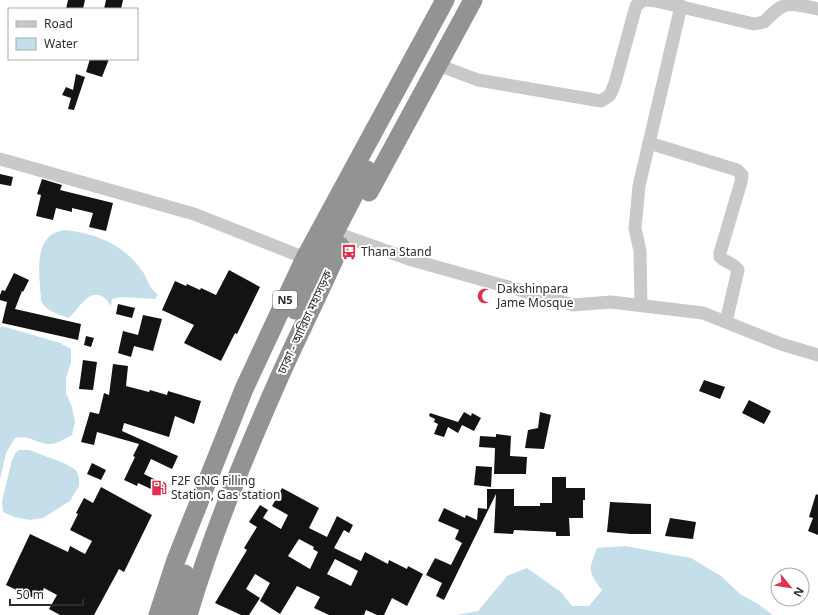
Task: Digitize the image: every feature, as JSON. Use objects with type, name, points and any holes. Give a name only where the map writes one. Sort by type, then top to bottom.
[{"type":"highway","name":"N5","points":[[158,615],[176,560],[244,388],[305,258],[445,0]]},
{"type":"highway","name":"N5","points":[[173,615],[199,532],[254,397],[310,280],[458,0]]},
{"type":"highway","name":"ঢাকা - আরিচা মহাসড়ক","points":[[188,615],[200,573],[234,485],[279,378],[344,236],[473,0]]},
{"type":"street","points":[[438,65],[478,80],[601,101],[610,95],[636,6],[644,0],[681,6],[754,24],[764,22],[776,6],[787,1],[818,9]]},
{"type":"street","points":[[641,306],[640,250],[635,228],[639,186],[681,6]]},
{"type":"street","points":[[649,142],[737,170],[742,175],[720,253],[720,257],[725,262],[734,264],[738,270],[726,322]]},
{"type":"street","points":[[0,159],[194,214],[305,258]]},
{"type":"street","points":[[344,236],[412,260],[574,305],[611,302],[703,313],[782,344],[818,355]]},
{"type":"water","points":[[65,230],[88,234],[118,247],[136,262],[151,287],[158,295],[155,299],[121,297],[112,299],[111,306],[103,297],[92,295],[68,318],[45,307],[41,300],[39,268],[42,248],[47,239],[54,233]]},
{"type":"water","points":[[2,326],[60,343],[71,349],[71,363],[66,378],[66,393],[72,407],[75,422],[72,435],[54,444],[42,443],[24,437],[15,438],[6,453],[0,479],[0,328]]},
{"type":"water","points":[[19,450],[29,450],[64,463],[76,470],[79,477],[79,486],[70,501],[43,518],[30,520],[14,517],[3,512],[2,501],[12,460],[16,452]]},
{"type":"water","points":[[625,546],[691,558],[721,576],[740,594],[758,604],[773,615],[456,615],[478,611],[507,576],[527,568],[561,592],[572,606],[589,606],[602,590],[594,578],[591,570],[592,561],[597,548]]},
{"type":"building","points":[[68,0],[85,0],[83,8],[66,8]]},
{"type":"building","points":[[106,0],[123,0],[121,8],[104,8]]},
{"type":"building","points":[[90,60],[109,60],[102,77],[86,72]]},
{"type":"building","points":[[76,74],[85,77],[74,110],[68,109],[71,98],[62,95],[66,87],[73,90]]},
{"type":"building","points":[[0,174],[13,177],[11,186],[0,184]]},
{"type":"building","points":[[42,179],[62,185],[60,190],[113,203],[106,231],[89,227],[93,213],[72,208],[72,212],[56,208],[53,220],[36,216],[41,195],[37,194]]},
{"type":"building","points":[[229,270],[260,287],[237,334],[235,333],[221,361],[184,343],[194,325],[162,310],[175,281],[186,286],[187,284],[200,290],[201,288],[216,295]]},
{"type":"building","points":[[14,273],[29,280],[23,292],[22,291],[15,309],[81,324],[78,340],[2,323],[7,302],[0,300],[0,295],[2,290],[5,291]]},
{"type":"building","points":[[118,304],[135,308],[132,318],[116,314]]},
{"type":"building","points":[[143,315],[162,319],[153,351],[134,346],[131,357],[118,353],[123,331],[138,335]]},
{"type":"building","points":[[86,336],[94,338],[91,347],[84,345]]},
{"type":"building","points":[[83,360],[97,362],[93,390],[79,389]]},
{"type":"building","points":[[113,364],[128,366],[126,386],[149,392],[150,390],[167,395],[168,391],[201,401],[194,424],[175,416],[169,437],[124,423],[122,431],[178,456],[172,469],[151,459],[144,474],[166,485],[162,494],[138,483],[137,486],[124,480],[135,457],[133,456],[139,444],[97,432],[94,445],[81,442],[90,412],[99,414],[104,393],[109,395]]},
{"type":"building","points":[[704,380],[725,387],[720,399],[699,391]]},
{"type":"building","points":[[749,400],[771,411],[764,424],[742,413]]},
{"type":"building","points":[[464,412],[471,416],[472,413],[481,418],[474,431],[462,425],[458,433],[448,427],[444,437],[434,434],[438,424],[434,422],[435,419],[429,416],[430,413],[458,422]]},
{"type":"building","points":[[540,412],[551,415],[544,449],[525,448],[528,430],[538,428]]},
{"type":"building","points":[[496,434],[511,436],[510,456],[527,457],[526,474],[494,474],[495,448],[479,447],[480,436],[496,437]]},
{"type":"building","points":[[92,463],[106,470],[101,480],[87,474]]},
{"type":"building","points":[[476,466],[492,467],[491,487],[474,485]]},
{"type":"building","points":[[552,477],[566,477],[566,488],[585,488],[583,518],[569,518],[570,536],[556,536],[556,532],[514,530],[513,534],[494,533],[496,494],[444,600],[436,596],[442,583],[426,575],[435,558],[451,565],[462,543],[455,539],[459,530],[438,521],[444,508],[465,518],[466,515],[477,520],[478,508],[487,509],[487,489],[514,489],[514,506],[540,506],[540,503],[552,503]]},
{"type":"building","points":[[101,487],[152,515],[124,572],[119,569],[94,615],[60,615],[49,609],[57,595],[44,588],[38,600],[6,585],[30,534],[68,552],[70,546],[85,554],[92,541],[70,530],[78,514],[76,513],[84,498],[93,503]]},
{"type":"building","points":[[282,488],[319,508],[309,528],[327,537],[337,516],[353,525],[349,533],[344,530],[334,548],[361,561],[365,552],[388,564],[389,560],[407,569],[408,566],[423,574],[407,606],[392,598],[384,615],[377,615],[366,610],[364,615],[329,615],[314,608],[320,597],[297,586],[280,614],[260,601],[270,583],[255,574],[246,589],[260,598],[249,615],[241,615],[215,603],[247,550],[244,548],[257,527],[249,522],[260,505],[268,510],[263,518],[281,529],[288,515],[272,506]],"holes":[[[299,539],[314,547],[313,549],[318,552],[310,569],[288,556]],[[335,559],[358,571],[351,586],[327,574]]]},
{"type":"building","points":[[816,494],[818,495],[818,535],[808,531],[813,518],[809,517]]},
{"type":"building","points":[[610,502],[651,504],[651,534],[607,532]]},
{"type":"building","points":[[670,518],[696,522],[693,539],[665,536]]},
{"type":"place","name":"Thana Stand","points":[[349,252]]},
{"type":"place","name":"Dakshinpara Jame Mosque","points":[[485,296]]},
{"type":"place","name":"F2F CNG Filling Station, Gas station","points":[[159,488]]}]
